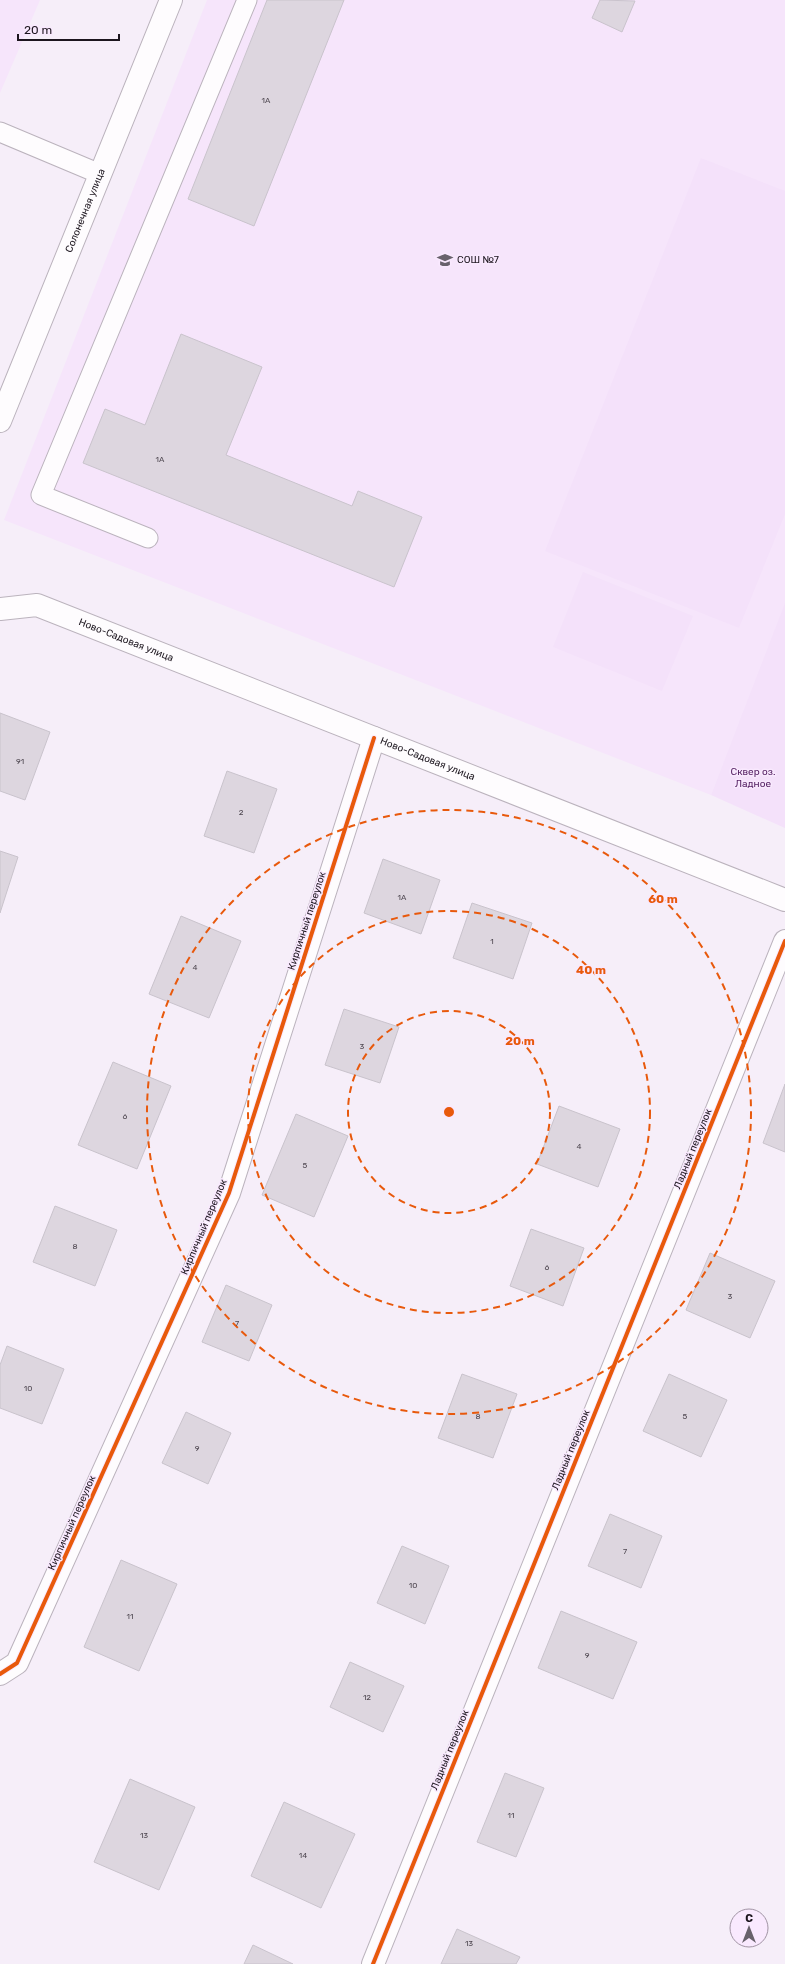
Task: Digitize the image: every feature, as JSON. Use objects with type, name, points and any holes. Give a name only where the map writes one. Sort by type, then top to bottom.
[{"type":"street","name":"Солонечная улица","points":[[2,407],[171,0]]},
{"type":"street","name":"Ново-Садовая улица","points":[[0,609],[37,605],[785,900]]},
{"type":"street","name":"Кирпичный переулок","points":[[0,1674],[18,1663],[229,1193],[374,738]]},
{"type":"street","name":"Ладный переулок","points":[[373,1964],[785,941]]},
{"type":"lane","points":[[148,538],[41,495],[247,0]]},
{"type":"lane","points":[[0,132],[100,174]]},
{"type":"shaded area","points":[[0,0],[40,0],[0,93]]},
{"type":"shaded area","name":"СОШ №7","points":[[207,0],[785,0],[785,607],[711,795],[4,520]]},
{"type":"green space","points":[[701,158],[785,191],[785,514],[739,628],[545,551]]},
{"type":"green space","points":[[583,572],[693,616],[662,691],[553,647]]},
{"type":"green space","name":"Сквер оз. Ладное","points":[[785,603],[785,828],[711,795]]},
{"type":"building","points":[[267,0],[344,0],[254,226],[188,199]]},
{"type":"building","points":[[600,0],[635,1],[622,32],[592,18]]},
{"type":"building","points":[[181,334],[262,367],[226,455],[352,506],[358,491],[422,517],[394,587],[83,463],[105,409],[145,425]]},
{"type":"building","points":[[0,713],[50,732],[25,800],[0,791]]},
{"type":"building","points":[[227,771],[277,789],[254,853],[204,836]]},
{"type":"building","points":[[0,851],[18,857],[0,913]]},
{"type":"building","points":[[383,859],[440,880],[421,934],[364,913]]},
{"type":"building","points":[[472,903],[532,923],[513,979],[453,958]]},
{"type":"building","points":[[181,916],[241,941],[209,1018],[149,994]]},
{"type":"building","points":[[344,1009],[399,1027],[380,1083],[325,1065]]},
{"type":"building","points":[[113,1062],[171,1086],[137,1169],[78,1145]]},
{"type":"building","points":[[785,1084],[785,1152],[763,1143]]},
{"type":"building","points":[[559,1106],[620,1129],[598,1187],[537,1164]]},
{"type":"building","points":[[296,1114],[348,1136],[314,1217],[262,1195]]},
{"type":"building","points":[[55,1206],[117,1230],[95,1286],[33,1262]]},
{"type":"building","points":[[531,1229],[584,1248],[563,1306],[510,1286]]},
{"type":"building","points":[[710,1253],[775,1281],[750,1338],[686,1310]]},
{"type":"building","points":[[226,1285],[272,1305],[249,1361],[202,1342]]},
{"type":"building","points":[[7,1346],[64,1369],[42,1424],[0,1408],[0,1365]]},
{"type":"building","points":[[462,1374],[517,1394],[493,1458],[438,1438]]},
{"type":"building","points":[[669,1374],[727,1400],[701,1457],[643,1431]]},
{"type":"building","points":[[186,1412],[231,1433],[208,1484],[162,1463]]},
{"type":"building","points":[[610,1514],[662,1536],[641,1588],[588,1566]]},
{"type":"building","points":[[402,1546],[449,1566],[425,1624],[377,1603]]},
{"type":"building","points":[[121,1560],[177,1584],[139,1671],[84,1647]]},
{"type":"building","points":[[561,1611],[637,1642],[613,1699],[538,1668]]},
{"type":"building","points":[[350,1662],[404,1686],[383,1732],[330,1707]]},
{"type":"building","points":[[505,1773],[544,1788],[516,1857],[477,1842]]},
{"type":"building","points":[[130,1779],[195,1807],[159,1890],[94,1862]]},
{"type":"building","points":[[284,1802],[355,1834],[321,1908],[251,1876]]},
{"type":"building","points":[[457,1929],[520,1957],[516,1964],[441,1964]]},
{"type":"building","points":[[253,1945],[293,1964],[244,1964]]},
{"type":"cycle path","points":[[0,1674],[17,1663],[229,1193],[374,738]]},
{"type":"cycle path","points":[[373,1964],[785,941]]},
{"type":"place","name":"СОШ №7","points":[[445,260]]}]
